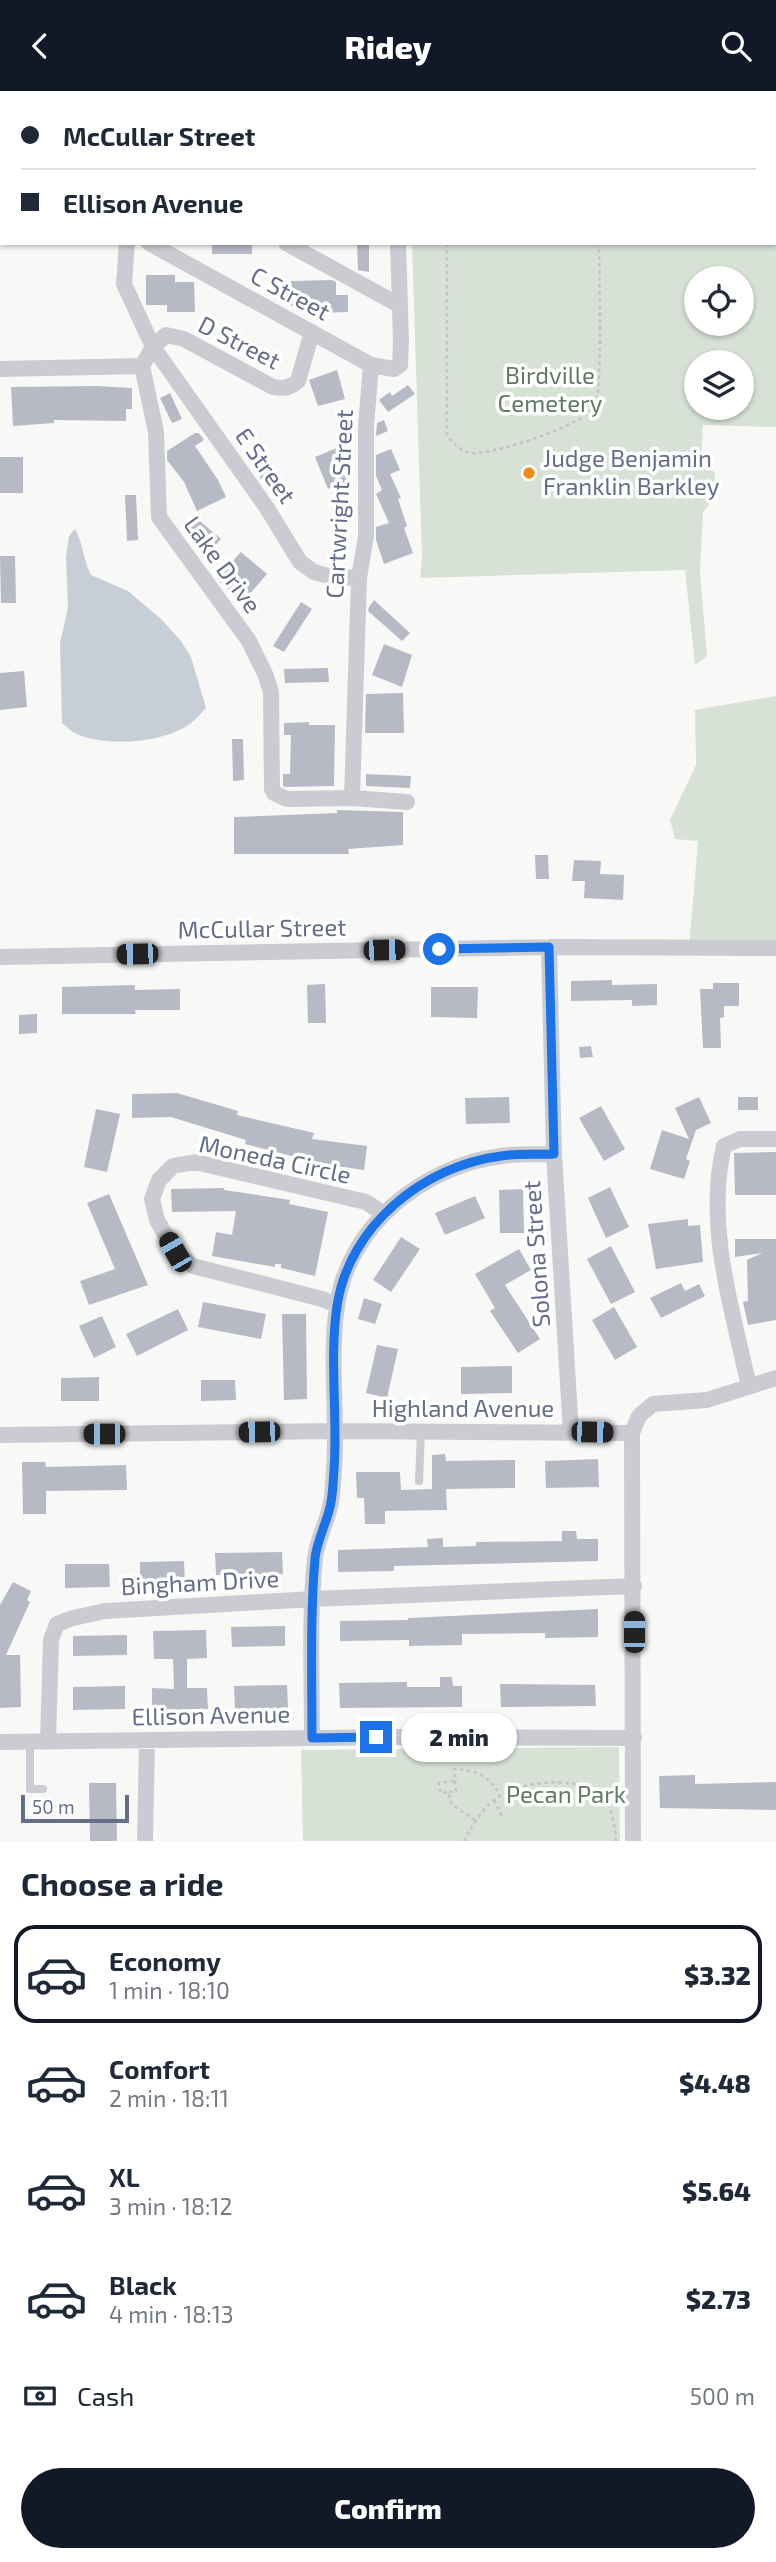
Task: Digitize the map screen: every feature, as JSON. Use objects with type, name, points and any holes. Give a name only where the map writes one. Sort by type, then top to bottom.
[{"type":"street","points":[[0,369],[142,366],[153,347],[124,284],[127,245]]},
{"type":"street","name":"C Street","points":[[153,245],[371,365]]},
{"type":"street","points":[[290,245],[399,305]]},
{"type":"street","points":[[371,365],[394,369],[400,365],[398,245]]},
{"type":"street","name":"D Street","points":[[153,347],[166,335],[184,339],[282,389],[292,387],[298,381],[312,332]]},
{"type":"street","name":"E Street","points":[[153,347],[267,508],[300,562],[314,572],[332,577],[359,578]]},
{"type":"street","name":"Cartwright Street","points":[[352,798],[359,578],[366,536],[366,426],[371,365]]},
{"type":"street","name":"Lake Drive","points":[[142,366],[156,432],[159,517],[249,641],[262,664],[271,692],[272,789],[274,793],[287,799],[352,798]]},
{"type":"street","points":[[352,798],[407,802]]},
{"type":"street","name":"McCullar Street","points":[[0,957],[549,947],[776,948]]},
{"type":"street","name":"Solona Street","points":[[549,947],[554,1154],[571,1432]]},
{"type":"street","points":[[749,1386],[718,1232],[717,1175],[724,1146],[740,1139],[776,1139]]},
{"type":"street","points":[[312,1738],[315,1554],[331,1504],[337,1431],[334,1344],[337,1305],[345,1276],[364,1240],[384,1213],[408,1191],[446,1172],[474,1162],[501,1156],[554,1154]]},
{"type":"street","name":"Moneda Circle","points":[[337,1305],[193,1266],[175,1252],[157,1220],[152,1199],[159,1180],[173,1166],[195,1162],[366,1202],[384,1213]]},
{"type":"street","points":[[634,1841],[632,1433],[639,1416],[653,1403],[707,1400],[776,1378]]},
{"type":"street","name":"Highland Avenue","points":[[0,1435],[337,1431],[632,1433]]},
{"type":"street","name":"Bingham Drive","points":[[48,1742],[51,1640],[57,1624],[73,1618],[105,1611],[313,1599],[634,1586]]},
{"type":"street","name":"Ellison Avenue","points":[[0,1742],[634,1738]]},
{"type":"street","points":[[145,1841],[147,1740]]},
{"type":"lane","points":[[419,1481],[421,1431]]},
{"type":"lane","points":[[30,1742],[30,1790],[43,1789]]},
{"type":"path","points":[[447,245],[447,435],[458,450],[474,454],[524,443],[586,415],[597,402],[599,245]]},
{"type":"path","points":[[455,1781],[439,1783],[440,1793],[456,1791],[454,1769],[471,1770],[484,1775],[500,1795]]},
{"type":"path","points":[[464,1841],[475,1820],[500,1795],[546,1782],[561,1782],[590,1789],[607,1803],[616,1841]]},
{"type":"path","points":[[449,1792],[452,1805],[475,1820]]},
{"type":"path","points":[[494,1800],[502,1816]]},
{"type":"green space","name":"Birdville Cemetery","points":[[412,245],[776,245],[776,427],[703,425],[701,463],[715,472],[713,500],[703,512],[700,572],[707,656],[695,665],[685,570],[420,578],[422,558]]},
{"type":"green space","points":[[776,696],[776,948],[689,948],[698,841],[675,839],[670,820],[696,765],[695,710]]},
{"type":"green space","name":"Pecan Park","points":[[619,1747],[620,1841],[303,1841],[301,1750]]},
{"type":"shaded area","points":[[75,529],[91,575],[128,591],[161,619],[191,657],[206,708],[180,730],[152,739],[121,742],[91,739],[77,734],[62,723],[60,643],[68,608],[66,557],[69,536]]},
{"type":"building","points":[[212,245],[252,245],[252,254],[212,254]]},
{"type":"building","points":[[357,245],[369,245],[369,272],[358,270]]},
{"type":"building","points":[[146,275],[175,275],[175,282],[194,282],[195,312],[167,312],[167,305],[146,305]]},
{"type":"building","points":[[291,281],[336,282],[336,295],[348,295],[348,312],[318,313],[318,306],[291,306]]},
{"type":"building","points":[[337,370],[345,399],[318,406],[309,380]]},
{"type":"building","points":[[408,385],[415,394],[388,412],[379,400],[390,392],[392,396]]},
{"type":"building","points":[[11,387],[132,388],[132,409],[126,409],[126,421],[54,420],[54,423],[13,426]]},
{"type":"building","points":[[170,393],[182,419],[172,423],[160,398]]},
{"type":"building","points":[[384,420],[388,431],[376,436],[377,423]]},
{"type":"building","points":[[199,433],[204,440],[195,446],[226,497],[197,511],[184,482],[167,460],[167,451]]},
{"type":"building","points":[[344,445],[352,464],[342,468],[352,494],[340,498],[335,486],[328,489],[315,457]]},
{"type":"building","points":[[391,449],[400,470],[390,474],[401,498],[398,499],[407,526],[404,528],[413,553],[384,564],[376,540],[376,527],[389,523],[376,494],[382,490],[376,476],[376,455]]},
{"type":"building","points":[[0,457],[23,457],[23,493],[0,493]]},
{"type":"building","points":[[268,457],[276,472],[262,480],[253,463]]},
{"type":"building","points":[[125,495],[136,495],[138,540],[127,541]]},
{"type":"building","points":[[194,516],[221,539],[211,550],[185,527]]},
{"type":"building","points":[[241,552],[267,574],[241,604],[217,578]]},
{"type":"building","points":[[0,556],[15,556],[16,603],[1,603]]},
{"type":"building","points":[[374,600],[410,633],[402,641],[368,611]]},
{"type":"building","points":[[301,602],[312,609],[284,652],[273,646]]},
{"type":"building","points":[[384,644],[412,655],[402,687],[372,675]]},
{"type":"building","points":[[328,668],[329,682],[285,683],[284,669]]},
{"type":"building","points":[[24,671],[27,707],[0,710],[0,673]]},
{"type":"building","points":[[403,693],[404,733],[365,733],[366,694]]},
{"type":"building","points":[[309,722],[309,725],[335,725],[334,786],[285,787],[283,774],[290,774],[291,735],[284,735],[284,723]]},
{"type":"building","points":[[232,739],[243,739],[244,780],[233,781]]},
{"type":"building","points":[[366,774],[411,776],[410,788],[366,786]]},
{"type":"building","points":[[337,810],[403,812],[403,845],[348,849],[349,854],[234,854],[234,817],[337,813]]},
{"type":"building","points":[[535,855],[548,855],[549,879],[536,879]]},
{"type":"building","points":[[574,860],[601,861],[600,874],[624,875],[623,900],[584,898],[585,881],[572,881]]},
{"type":"building","points":[[612,980],[612,985],[657,984],[657,1005],[632,1006],[632,1000],[571,1001],[571,981]]},
{"type":"building","points":[[713,983],[739,983],[739,1006],[724,1006],[724,1017],[720,1018],[721,1048],[703,1048],[700,989],[713,989]]},
{"type":"building","points":[[325,984],[326,1023],[308,1023],[307,985]]},
{"type":"building","points":[[135,985],[135,990],[180,989],[180,1010],[135,1010],[136,1014],[62,1014],[62,987]]},
{"type":"building","points":[[431,987],[478,987],[477,1018],[431,1017]]},
{"type":"building","points":[[37,1014],[37,1033],[19,1034],[19,1015]]},
{"type":"building","points":[[591,1046],[593,1057],[580,1058],[579,1047]]},
{"type":"building","points":[[177,1093],[238,1111],[237,1115],[314,1133],[312,1139],[367,1146],[364,1170],[322,1164],[245,1144],[246,1140],[171,1117],[132,1118],[132,1094]]},
{"type":"building","points":[[509,1097],[510,1123],[466,1124],[465,1098]]},
{"type":"building","points":[[699,1097],[711,1123],[696,1130],[686,1159],[690,1161],[684,1179],[650,1169],[662,1130],[689,1139],[675,1108]]},
{"type":"building","points":[[738,1097],[758,1097],[758,1110],[738,1110]]},
{"type":"building","points":[[601,1106],[625,1149],[604,1161],[579,1118]]},
{"type":"building","points":[[96,1109],[120,1114],[107,1172],[84,1167]]},
{"type":"building","points":[[776,1152],[776,1195],[735,1195],[734,1153]]},
{"type":"building","points":[[610,1187],[629,1227],[606,1238],[588,1198]]},
{"type":"building","points":[[224,1188],[290,1200],[289,1204],[328,1212],[315,1276],[281,1268],[281,1264],[275,1264],[275,1267],[212,1256],[216,1232],[232,1235],[236,1211],[172,1212],[171,1189]]},
{"type":"building","points":[[523,1189],[524,1233],[500,1233],[499,1190]]},
{"type":"building","points":[[109,1194],[148,1285],[89,1305],[80,1281],[115,1269],[87,1203]]},
{"type":"building","points":[[475,1196],[485,1218],[445,1235],[435,1213]]},
{"type":"building","points":[[688,1219],[688,1226],[700,1225],[703,1262],[656,1269],[648,1224]]},
{"type":"building","points":[[401,1237],[420,1249],[391,1292],[373,1280]]},
{"type":"building","points":[[735,1239],[776,1239],[776,1320],[748,1325],[743,1302],[748,1301],[747,1260],[762,1253],[735,1257]]},
{"type":"building","points":[[611,1246],[635,1292],[611,1304],[587,1259]]},
{"type":"building","points":[[519,1249],[531,1270],[505,1285],[540,1339],[518,1353],[490,1311],[495,1308],[475,1274]]},
{"type":"building","points":[[681,1283],[685,1291],[699,1284],[705,1296],[661,1318],[650,1298]]},
{"type":"building","points":[[364,1298],[382,1304],[375,1324],[358,1319]]},
{"type":"building","points":[[203,1302],[266,1314],[261,1339],[198,1327]]},
{"type":"building","points":[[614,1307],[637,1347],[615,1360],[592,1320]]},
{"type":"building","points":[[178,1309],[188,1330],[137,1356],[126,1334]]},
{"type":"building","points":[[282,1314],[306,1314],[307,1399],[284,1400]]},
{"type":"building","points":[[102,1316],[116,1347],[94,1358],[79,1326]]},
{"type":"building","points":[[377,1345],[398,1349],[387,1398],[366,1393]]},
{"type":"building","points":[[512,1366],[512,1393],[461,1394],[461,1367]]},
{"type":"building","points":[[99,1377],[99,1401],[61,1401],[61,1378]]},
{"type":"building","points":[[201,1380],[235,1380],[236,1400],[201,1401]]},
{"type":"building","points":[[445,1454],[446,1461],[515,1460],[515,1488],[446,1489],[447,1510],[385,1511],[385,1524],[365,1524],[364,1498],[357,1498],[356,1472],[400,1472],[401,1490],[432,1489],[432,1455]]},
{"type":"building","points":[[598,1459],[599,1487],[546,1488],[545,1461]]},
{"type":"building","points":[[22,1462],[45,1462],[46,1467],[126,1465],[127,1490],[46,1491],[46,1514],[23,1514]]},
{"type":"building","points":[[562,1531],[576,1531],[577,1539],[598,1539],[598,1561],[394,1566],[394,1571],[338,1572],[338,1550],[428,1547],[427,1539],[443,1538],[443,1547],[476,1546],[476,1542],[562,1541]]},
{"type":"building","points":[[282,1552],[283,1574],[216,1575],[215,1553]]},
{"type":"building","points":[[184,1561],[185,1583],[140,1583],[140,1562]]},
{"type":"building","points":[[65,1564],[109,1564],[110,1587],[65,1588]]},
{"type":"building","points":[[13,1582],[31,1591],[27,1600],[30,1602],[6,1655],[20,1655],[21,1707],[0,1708],[0,1605]]},
{"type":"building","points":[[598,1609],[598,1637],[545,1638],[545,1633],[462,1634],[462,1645],[409,1646],[409,1640],[340,1641],[340,1621],[408,1620]]},
{"type":"building","points":[[285,1626],[285,1646],[232,1647],[231,1627]]},
{"type":"building","points":[[206,1630],[207,1658],[187,1659],[187,1688],[207,1688],[208,1709],[152,1710],[152,1688],[174,1689],[173,1659],[154,1659],[153,1631]]},
{"type":"building","points":[[127,1635],[127,1655],[73,1656],[73,1636]]},
{"type":"building","points":[[440,1677],[452,1677],[453,1686],[462,1686],[462,1707],[340,1708],[339,1683],[407,1682],[407,1687],[440,1687]]},
{"type":"building","points":[[500,1684],[595,1685],[596,1706],[501,1707]]},
{"type":"building","points":[[287,1685],[288,1708],[235,1709],[234,1686]]},
{"type":"building","points":[[125,1686],[125,1709],[73,1710],[73,1687]]},
{"type":"building","points":[[695,1775],[695,1784],[776,1782],[776,1810],[660,1808],[659,1776]]},
{"type":"building","points":[[89,1783],[116,1783],[117,1841],[90,1841]]},
{"type":"place","name":"Judge Benjamin Franklin Barkley","points":[[529,473]]},
{"type":"route","points":[[376,1737],[312,1738],[315,1554],[331,1504],[337,1431],[334,1344],[337,1305],[345,1276],[364,1240],[384,1213],[408,1191],[446,1172],[474,1162],[501,1156],[554,1154],[549,947],[439,949]]}]
